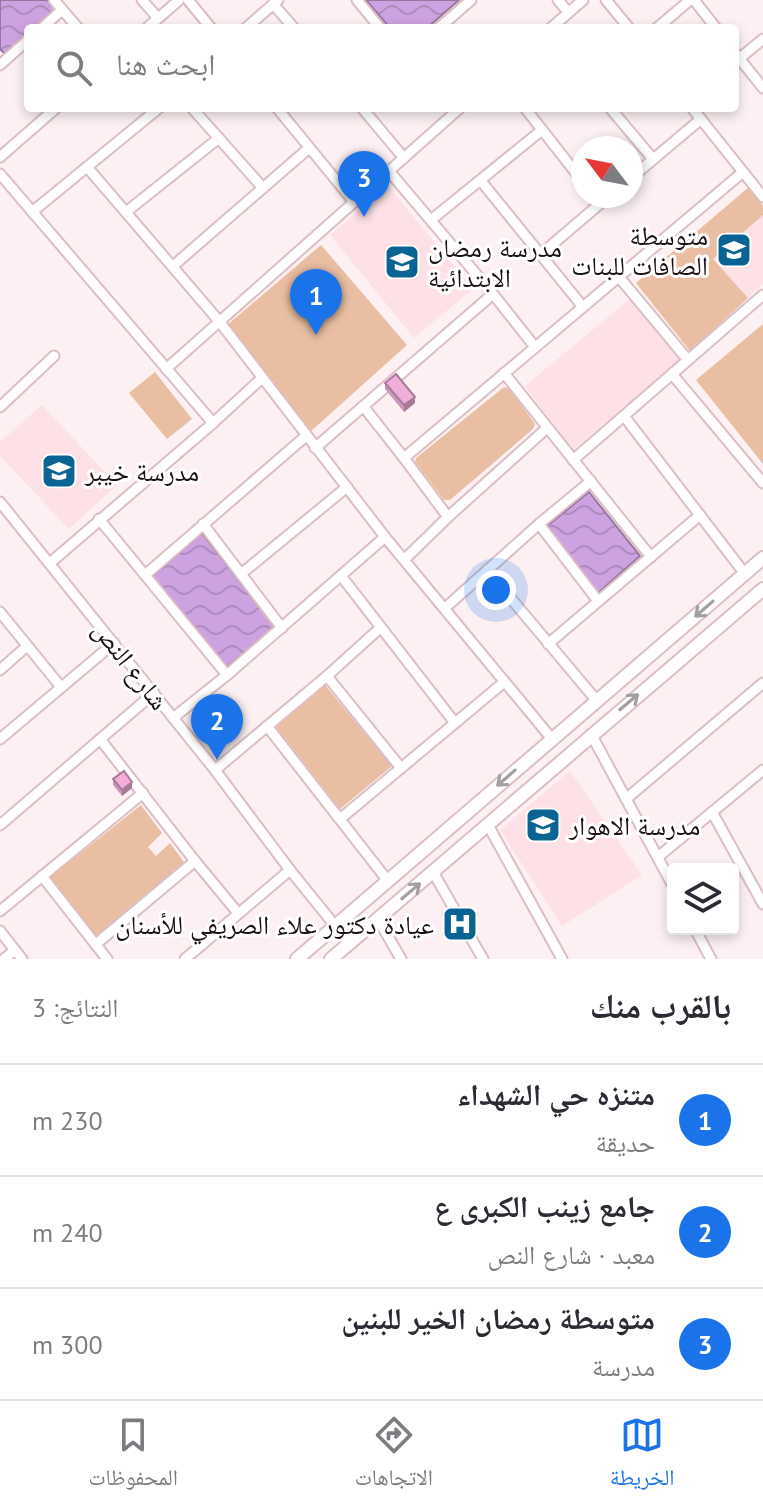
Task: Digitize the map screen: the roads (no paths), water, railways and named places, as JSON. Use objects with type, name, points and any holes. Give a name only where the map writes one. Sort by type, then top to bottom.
[{"type":"main road","points":[[297,959],[763,558]]},
{"type":"main road","points":[[331,959],[762,591]]},
{"type":"street","points":[[54,0],[74,24]]},
{"type":"street","points":[[142,0],[158,18]]},
{"type":"street","points":[[151,24],[179,0]]},
{"type":"street","points":[[188,0],[208,24]]},
{"type":"street","points":[[357,0],[377,24]]},
{"type":"street","points":[[444,24],[471,0]]},
{"type":"street","points":[[558,0],[568,12]]},
{"type":"street","points":[[555,24],[583,0]]},
{"type":"street","points":[[606,0],[626,24]]},
{"type":"street","points":[[662,24],[692,0],[713,24]]},
{"type":"street","points":[[251,24],[276,2],[291,24]]},
{"type":"street","points":[[46,24],[62,10]]},
{"type":"street","points":[[739,55],[763,39]]},
{"type":"street","points":[[1,61],[24,43]]},
{"type":"street","points":[[739,58],[763,88]]},
{"type":"street","points":[[0,157],[51,112]]},
{"type":"street","points":[[32,212],[154,112]]},
{"type":"street","points":[[196,112],[263,188]]},
{"type":"street","points":[[280,112],[354,202]]},
{"type":"street","points":[[365,112],[404,158]]},
{"type":"street","points":[[166,369],[452,112]]},
{"type":"street","points":[[528,112],[571,167]]},
{"type":"street","points":[[613,112],[653,159]]},
{"type":"street","points":[[695,112],[763,197]]},
{"type":"street","points":[[643,168],[701,119]]},
{"type":"street","points":[[431,220],[542,130]]},
{"type":"street","points":[[126,212],[219,138]]},
{"type":"street","points":[[173,266],[309,148]]},
{"type":"street","points":[[87,167],[219,321],[385,537],[552,739]]},
{"type":"street","points":[[389,171],[535,347]]},
{"type":"street","points":[[404,458],[743,172]]},
{"type":"street","points":[[0,174],[213,423]]},
{"type":"street","points":[[481,181],[583,307]]},
{"type":"street","points":[[540,255],[589,208]]},
{"type":"street","points":[[619,277],[688,360]]},
{"type":"street","points":[[315,448],[493,294]]},
{"type":"street","points":[[573,460],[763,295]]},
{"type":"street","points":[[0,407],[54,356]]},
{"type":"street","points":[[504,373],[651,557]]},
{"type":"street","points":[[672,374],[763,483]]},
{"type":"street","points":[[50,563],[262,378]]},
{"type":"street","points":[[363,406],[448,517]]},
{"type":"street","points":[[624,416],[745,574]]},
{"type":"street","points":[[405,559],[547,428]]},
{"type":"street","points":[[145,575],[306,436]]},
{"type":"street","points":[[445,608],[591,481]]},
{"type":"street","points":[[241,574],[347,487]]},
{"type":"street","name":"شارع النص","points":[[0,503],[154,693],[349,943]]},
{"type":"street","points":[[548,644],[700,515]]},
{"type":"street","points":[[99,519],[227,675]]},
{"type":"street","points":[[203,524],[282,628]]},
{"type":"street","points":[[539,524],[598,601]]},
{"type":"street","points":[[173,718],[342,577],[385,537]]},
{"type":"street","points":[[487,570],[597,701]]},
{"type":"street","points":[[342,577],[455,723]]},
{"type":"street","points":[[0,612],[61,687]]},
{"type":"street","points":[[215,770],[380,628]]},
{"type":"street","points":[[0,739],[114,643]]},
{"type":"street","points":[[0,670],[27,646]]},
{"type":"street","points":[[327,676],[401,768]]},
{"type":"street","points":[[340,819],[503,683]]},
{"type":"street","points":[[626,799],[763,683]]},
{"type":"street","points":[[0,825],[154,693]]},
{"type":"street","points":[[267,726],[388,881]]},
{"type":"street","points":[[591,734],[667,874]]},
{"type":"street","points":[[100,739],[238,913]]},
{"type":"street","points":[[658,857],[763,770]]},
{"type":"street","points":[[0,911],[143,793]]},
{"type":"street","points":[[712,812],[763,904]]},
{"type":"street","points":[[488,825],[562,959]]},
{"type":"street","points":[[96,944],[195,861]]},
{"type":"street","points":[[185,959],[290,870]]},
{"type":"street","points":[[433,872],[483,959]]},
{"type":"street","points":[[42,876],[107,959]]},
{"type":"street","points":[[378,919],[401,959]]},
{"type":"street","points":[[0,931],[22,959]]},
{"type":"street","points":[[698,935],[711,959]]},
{"type":"street","points":[[4,959],[15,950]]},
{"type":"water","points":[[0,0],[47,0],[56,9],[39,24],[24,24],[24,37],[5,54],[0,49]]},
{"type":"water","points":[[366,0],[459,0],[432,24],[387,24]]},
{"type":"water","points":[[589,492],[640,556],[598,593],[547,526]]},
{"type":"water","points":[[202,533],[275,627],[227,667],[152,576]]},
{"type":"place","name":"متوسطة رمضان الخير للبنين","points":[[364,217]]},
{"type":"place","name":"متوسطة الصافات للبنات","points":[[734,250]]},
{"type":"place","name":"مدرسة رمضان الابتدائية","points":[[402,262]]},
{"type":"place","name":"متنزه حي الشهداء","points":[[316,335]]},
{"type":"place","name":"مدرسة خيبر","points":[[59,471]]},
{"type":"place","name":"جامع زينب الكبرى ع","points":[[217,760]]},
{"type":"place","name":"مدرسة الاهوار","points":[[543,825]]},
{"type":"place","name":"عيادة دكتور علاء الصريفي للأسنان","points":[[460,924]]}]
